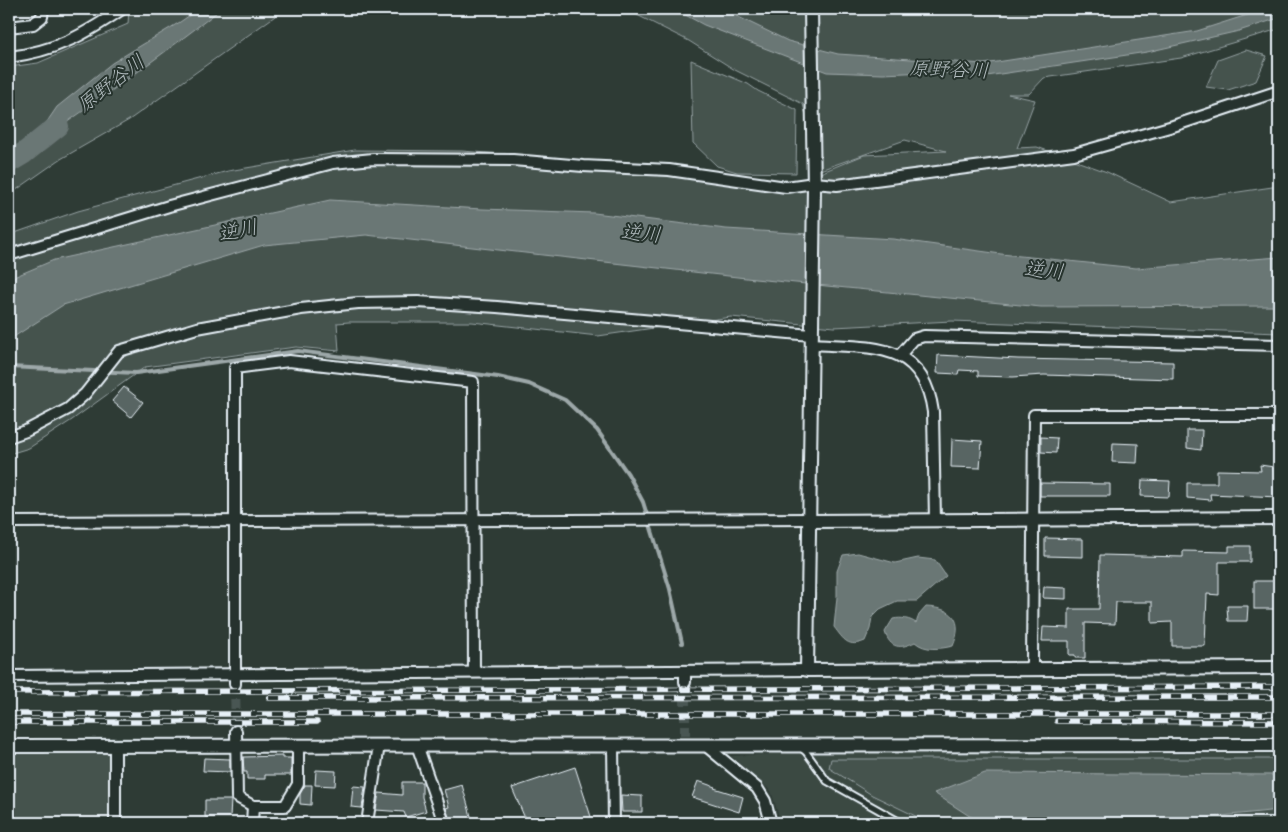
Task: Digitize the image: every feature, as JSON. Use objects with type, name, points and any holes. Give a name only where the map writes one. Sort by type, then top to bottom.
[{"type":"street","points":[[9,27],[33,24],[42,17],[43,9]]},
{"type":"street","points":[[9,57],[51,48],[74,40],[122,9]]},
{"type":"street","points":[[807,670],[814,182],[811,9]]},
{"type":"street","points":[[9,256],[169,206],[333,163],[373,159],[513,160],[582,166],[669,170],[786,187],[814,182],[837,185],[1074,154],[1173,126],[1279,90]]},
{"type":"street","points":[[9,437],[26,431],[68,409],[86,394],[119,351],[197,328],[301,309],[358,303],[418,302],[497,307],[811,336],[882,349],[900,355],[914,366],[925,380],[931,397],[933,412],[934,520]]},
{"type":"street","points":[[900,355],[914,339],[924,336],[1279,345]]},
{"type":"street","points":[[235,679],[235,368],[289,361],[473,382],[474,672]]},
{"type":"street","points":[[1029,669],[1032,663],[1034,415],[1279,415]]},
{"type":"street","points":[[9,522],[1279,518]]},
{"type":"street","points":[[9,676],[235,679],[474,672],[1279,668]]},
{"type":"street","points":[[685,671],[685,682]]},
{"type":"street","points":[[236,731],[237,797],[253,806],[285,806],[298,784],[298,745]]},
{"type":"street","points":[[9,746],[613,745],[685,740],[706,744],[796,745],[1279,745]]},
{"type":"street","points":[[706,744],[758,788],[766,802],[771,823]]},
{"type":"street","points":[[368,823],[379,745]]},
{"type":"street","points":[[417,745],[444,823]]},
{"type":"street","points":[[613,745],[614,823]]},
{"type":"street","points":[[115,746],[115,823]]},
{"type":"street","points":[[252,823],[253,806]]},
{"type":"lane","points":[[796,745],[806,752],[827,781],[902,823]]},
{"type":"shaded area","points":[[129,9],[285,9],[129,120],[59,160],[9,195],[9,67],[38,63],[128,24]]},
{"type":"shaded area","points":[[625,9],[1279,9],[1279,29],[1181,58],[1044,78],[1029,94],[1008,94],[1035,100],[1017,148],[1037,147],[1107,172],[1171,202],[1279,186],[1279,333],[952,321],[834,327],[731,317],[598,336],[472,322],[337,323],[339,351],[296,347],[145,367],[72,420],[29,448],[9,454],[9,235],[78,211],[228,171],[355,150],[462,151],[617,163],[786,187],[864,155],[946,151],[905,140],[820,170],[803,104],[735,70],[689,41]]},
{"type":"shaded area","points":[[1246,50],[1267,56],[1256,81],[1228,90],[1206,87],[1218,60]]},
{"type":"shaded area","points":[[691,60],[748,84],[797,110],[796,173],[737,172],[717,166],[693,143]]},
{"type":"shaded area","points":[[9,746],[115,749],[115,823],[9,823]]},
{"type":"shaded area","points":[[806,752],[1279,754],[1279,823],[781,823],[771,791],[731,756]]},
{"type":"shaded area","points":[[831,759],[1279,759],[1279,823],[930,823],[872,795],[829,768]]},
{"type":"water","points":[[199,9],[221,9],[118,86],[12,160],[38,135],[57,107],[112,63]]},
{"type":"water","points":[[674,9],[722,9],[788,41],[838,54],[984,64],[1197,31],[1266,9],[1279,9],[1279,18],[1239,31],[1147,52],[987,76],[927,72],[883,74],[827,72],[704,25]]},
{"type":"water","name":"逆川","points":[[330,200],[482,209],[594,213],[726,229],[893,239],[1001,254],[1136,268],[1279,257],[1279,306],[1041,307],[755,279],[366,235],[264,245],[63,305],[9,340],[9,279],[54,260]]},
{"type":"water","points":[[858,553],[895,563],[918,558],[935,560],[946,576],[917,601],[897,601],[880,609],[872,617],[865,641],[854,644],[847,642],[834,627],[837,571],[843,555]]},
{"type":"water","points":[[926,607],[943,610],[954,617],[957,629],[953,646],[928,648],[915,642],[905,646],[897,646],[890,642],[885,632],[893,619],[906,619],[916,623],[919,615]]},
{"type":"water","points":[[985,773],[1279,775],[1279,810],[1212,817],[1187,823],[992,823],[971,817],[934,793]]},
{"type":"building","points":[[938,355],[1018,359],[1173,362],[1173,379],[1044,375],[1013,377],[978,376],[978,371],[959,370],[958,374],[937,373]]},
{"type":"building","points":[[124,387],[143,402],[131,417],[112,401]]},
{"type":"building","points":[[1187,430],[1202,430],[1201,450],[1187,448]]},
{"type":"building","points":[[1041,437],[1057,438],[1056,453],[1041,452]]},
{"type":"building","points":[[952,439],[982,441],[980,468],[951,467]]},
{"type":"building","points":[[1113,443],[1138,444],[1137,463],[1112,462]]},
{"type":"building","points":[[1260,465],[1274,467],[1274,472],[1279,472],[1279,497],[1210,494],[1211,500],[1187,498],[1187,483],[1217,483],[1217,470],[1261,471]]},
{"type":"building","points":[[1142,480],[1170,481],[1169,497],[1141,496]]},
{"type":"building","points":[[1040,483],[1110,484],[1110,496],[1040,496]]},
{"type":"building","points":[[1045,538],[1083,539],[1083,557],[1045,556]]},
{"type":"building","points":[[1229,546],[1250,546],[1250,562],[1219,562],[1219,595],[1207,594],[1205,646],[1172,646],[1172,622],[1152,623],[1152,602],[1116,602],[1115,624],[1085,623],[1085,658],[1075,658],[1075,655],[1069,655],[1069,641],[1042,641],[1043,627],[1069,628],[1069,609],[1099,609],[1100,555],[1183,557],[1183,551],[1229,552]]},
{"type":"building","points":[[1254,581],[1279,581],[1279,609],[1254,609]]},
{"type":"building","points":[[1044,587],[1066,588],[1066,599],[1043,598]]},
{"type":"building","points":[[1227,606],[1248,606],[1247,621],[1228,621]]},
{"type":"building","points":[[282,756],[282,758],[291,758],[291,775],[265,775],[265,779],[247,779],[247,772],[244,772],[243,757]]},
{"type":"building","points":[[204,758],[230,759],[230,772],[203,771]]},
{"type":"building","points":[[575,767],[593,823],[527,823],[512,788]]},
{"type":"building","points":[[316,770],[336,771],[335,786],[315,785]]},
{"type":"building","points":[[698,781],[743,797],[739,812],[692,797]]},
{"type":"building","points":[[402,782],[422,782],[422,797],[426,811],[406,817],[404,812],[376,810],[379,793],[402,795]]},
{"type":"building","points":[[305,785],[312,785],[311,805],[300,804],[300,794]]},
{"type":"building","points":[[462,785],[473,823],[451,823],[446,808],[449,807],[444,790]]},
{"type":"building","points":[[353,786],[365,787],[362,808],[351,807]]},
{"type":"building","points":[[621,795],[642,796],[642,812],[622,812]]},
{"type":"building","points":[[205,800],[231,800],[230,817],[205,817]]},
{"type":"waterway","name":"原野谷川","points":[[9,162],[24,153],[58,126]]},
{"type":"waterway","points":[[9,367],[136,373],[298,351],[498,377],[529,384],[565,400],[597,430],[628,474],[643,502],[670,589],[682,643]]},
{"type":"tunnel","points":[[685,682],[685,735]]},
{"type":"tunnel","points":[[235,684],[236,731]]},
{"type":"railway","points":[[9,692],[1279,687]]},
{"type":"railway","points":[[269,698],[1279,697]]},
{"type":"railway","points":[[9,714],[1279,714]]},
{"type":"railway","points":[[1057,721],[1279,722]]},
{"type":"railway","points":[[9,722],[317,722]]}]
